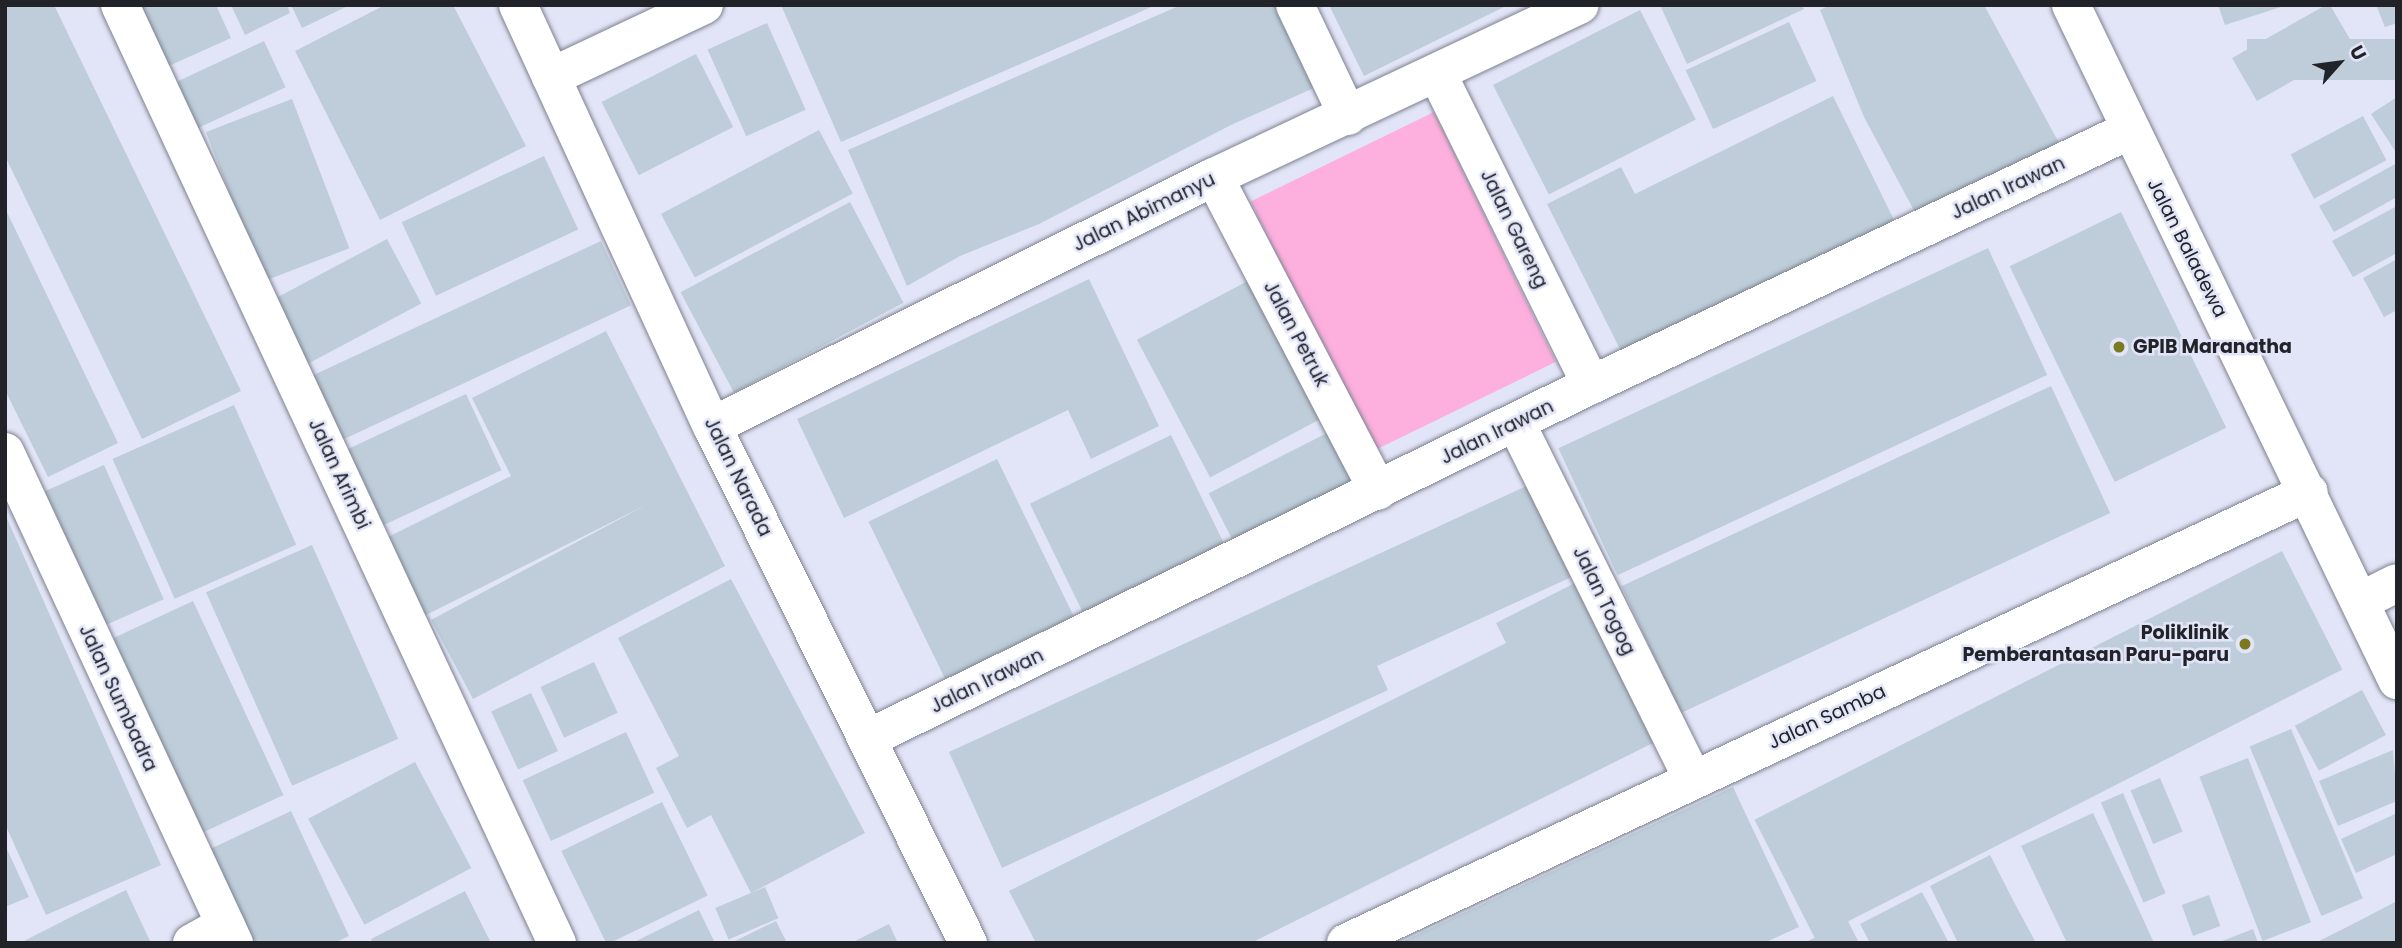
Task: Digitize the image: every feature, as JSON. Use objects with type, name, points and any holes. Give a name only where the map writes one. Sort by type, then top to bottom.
[{"type":"street","name":"Jalan Arimbi","points":[[120,5],[557,943]]},
{"type":"street","name":"Jalan Narada","points":[[518,5],[712,426],[968,943]]},
{"type":"street","points":[[551,77],[704,5]]},
{"type":"street","points":[[1295,5],[1348,116]]},
{"type":"street","name":"Jalan Abimanyu","points":[[712,426],[1213,177],[1580,5]]},
{"type":"street","name":"Jalan Baladewa","points":[[2071,5],[2129,131],[2309,492],[2397,680]]},
{"type":"street","name":"Jalan Gareng","points":[[1437,73],[1591,385]]},
{"type":"street","name":"Jalan Irawan","points":[[867,738],[1591,385],[2129,131]]},
{"type":"street","name":"Jalan Petruk","points":[[1213,177],[1378,491]]},
{"type":"street","name":"Jalan Togog","points":[[1516,423],[1692,779]]},
{"type":"street","name":"Jalan Sumbadra","points":[[5,452],[229,934]]},
{"type":"street","name":"Jalan Samba","points":[[1346,943],[2309,492]]},
{"type":"street","points":[[2361,601],[2397,583]]},
{"type":"street","points":[[192,943],[229,934]]},
{"type":"shaded area","points":[[1434,112],[1556,362],[1373,451],[1251,201]]},
{"type":"building","points":[[5,5],[54,5],[241,391],[142,439],[5,156]]},
{"type":"building","points":[[133,5],[216,5],[231,38],[162,69]]},
{"type":"building","points":[[231,5],[287,5],[290,13],[245,35]]},
{"type":"building","points":[[291,5],[350,5],[302,28]]},
{"type":"building","points":[[385,5],[453,5],[526,146],[380,220],[295,51]]},
{"type":"building","points":[[781,5],[1156,5],[841,142]]},
{"type":"building","points":[[1181,5],[1283,5],[1316,87],[1231,125],[1039,224],[960,256],[907,286],[848,150]]},
{"type":"building","points":[[1329,5],[1508,5],[1364,76]]},
{"type":"building","points":[[1660,5],[1802,5],[1804,9],[1687,64]]},
{"type":"building","points":[[1830,5],[1984,5],[2059,143],[1918,218],[1864,117],[1820,10]]},
{"type":"building","points":[[2218,5],[2284,5],[2284,6],[2225,25]]},
{"type":"building","points":[[2330,5],[2354,46],[2257,101],[2232,58]]},
{"type":"building","points":[[2376,5],[2397,5],[2397,23],[2385,27]]},
{"type":"building","points":[[1640,10],[1696,120],[1549,195],[1493,85]]},
{"type":"building","points":[[1789,22],[1816,81],[1713,129],[1686,70]]},
{"type":"building","points":[[767,23],[806,110],[746,136],[708,49]]},
{"type":"building","points":[[2247,39],[2397,39],[2397,80],[2247,80]]},
{"type":"building","points":[[264,41],[286,87],[194,130],[172,84]]},
{"type":"building","points":[[696,54],[733,127],[639,175],[602,102]]},
{"type":"building","points":[[1833,96],[1897,226],[1626,361],[1547,204],[1621,167],[1635,194]]},
{"type":"building","points":[[2397,97],[2397,154],[2371,114]]},
{"type":"building","points":[[292,99],[349,248],[263,281],[206,132]]},
{"type":"building","points":[[2363,116],[2386,160],[2314,199],[2291,154]]},
{"type":"building","points":[[819,130],[853,194],[695,278],[661,214]]},
{"type":"building","points":[[544,156],[578,229],[436,296],[402,222]]},
{"type":"building","points":[[2397,163],[2397,197],[2334,232],[2319,206]]},
{"type":"building","points":[[850,202],[904,303],[734,393],[680,292]]},
{"type":"building","points":[[2397,206],[2397,253],[2353,277],[2332,241]]},
{"type":"building","points":[[5,208],[118,443],[48,477],[5,390]]},
{"type":"building","name":"GPIB Maranatha","points":[[2121,212],[2226,428],[2115,482],[2010,266]]},
{"type":"building","points":[[387,239],[421,303],[306,364],[272,300]]},
{"type":"building","points":[[601,241],[631,305],[341,441],[311,376]]},
{"type":"building","points":[[1988,248],[2047,375],[1618,575],[1558,448]]},
{"type":"building","points":[[2397,259],[2397,310],[2384,317],[2363,278]]},
{"type":"building","points":[[1257,276],[1330,414],[1210,478],[1137,340]]},
{"type":"building","points":[[1089,279],[1159,426],[1091,459],[1068,410],[844,518],[797,419]]},
{"type":"building","points":[[606,331],[725,566],[473,699],[431,620],[648,504],[424,616],[386,538],[511,476],[472,398]]},
{"type":"building","points":[[2051,386],[2110,513],[1681,713],[1621,586]]},
{"type":"building","points":[[466,394],[501,470],[382,526],[346,450]]},
{"type":"building","points":[[234,405],[296,545],[175,599],[112,459]]},
{"type":"building","points":[[1329,432],[1360,493],[1240,554],[1209,493]]},
{"type":"building","points":[[1171,435],[1230,555],[1089,624],[1030,504]]},
{"type":"building","points":[[997,459],[1074,616],[945,679],[868,522]]},
{"type":"building","points":[[104,465],[164,599],[101,627],[41,493]]},
{"type":"building","points":[[1535,482],[1578,574],[1377,666],[1388,690],[1002,868],[949,752]]},
{"type":"building","points":[[5,514],[161,865],[46,915],[5,824]]},
{"type":"building","points":[[312,545],[398,739],[292,786],[206,592]]},
{"type":"building","points":[[2282,551],[2342,670],[1815,938],[1755,820]]},
{"type":"building","points":[[731,579],[865,833],[751,893],[711,815],[687,828],[656,768],[679,756],[618,638]]},
{"type":"building","points":[[1575,583],[1655,742],[1251,943],[1036,943],[1009,891],[1506,643],[1496,623]]},
{"type":"building","points":[[193,601],[283,795],[199,834],[109,640]]},
{"type":"building","points":[[594,662],[618,713],[564,738],[541,687]]},
{"type":"building","points":[[2362,690],[2386,735],[2319,771],[2295,726]]},
{"type":"building","points":[[531,693],[558,751],[518,770],[491,712]]},
{"type":"building","points":[[2291,729],[2363,898],[2321,916],[2250,747]]},
{"type":"building","points":[[626,732],[654,793],[551,841],[523,780]]},
{"type":"building","points":[[2393,750],[2397,801],[2338,826],[2319,781]]},
{"type":"building","points":[[2248,758],[2311,922],[2263,941],[2199,777]]},
{"type":"building","points":[[415,762],[471,868],[364,925],[308,819]]},
{"type":"building","points":[[2160,778],[2183,831],[2153,844],[2131,791]]},
{"type":"building","points":[[1733,787],[1799,927],[1764,943],[1399,943]]},
{"type":"building","points":[[2123,793],[2166,893],[2143,903],[2101,802]]},
{"type":"building","points":[[662,802],[708,895],[606,943],[561,851]]},
{"type":"building","points":[[291,811],[349,936],[334,943],[251,943],[208,850]]},
{"type":"building","points":[[2093,813],[2154,943],[2067,943],[2021,846]]},
{"type":"building","points":[[2397,813],[2397,854],[2356,873],[2341,839]]},
{"type":"building","points":[[5,845],[29,897],[5,907]]},
{"type":"building","points":[[1990,855],[2036,943],[1958,943],[1930,886]]},
{"type":"building","points":[[765,887],[778,918],[729,939],[715,908]]},
{"type":"building","points":[[126,890],[151,943],[20,943],[73,916]]},
{"type":"building","points":[[465,891],[491,943],[373,943],[371,939]]},
{"type":"building","points":[[1922,892],[1949,943],[1870,943],[1860,924]]},
{"type":"building","points":[[2209,895],[2220,926],[2193,936],[2182,905]]},
{"type":"building","points":[[2397,901],[2397,943],[2315,943],[2351,925]]},
{"type":"building","points":[[699,910],[714,941],[711,943],[632,943]]},
{"type":"building","points":[[776,921],[787,943],[732,943],[737,940]]},
{"type":"building","points":[[1848,921],[1859,943],[1804,943]]},
{"type":"building","points":[[889,924],[898,943],[851,943]]},
{"type":"building","points":[[2253,929],[2258,943],[2217,943]]},
{"type":"place","name":"GPIB Maranatha","points":[[2119,347]]},
{"type":"place","name":"Poliklinik Pemberantasan Paru-paru","points":[[2245,644]]}]
